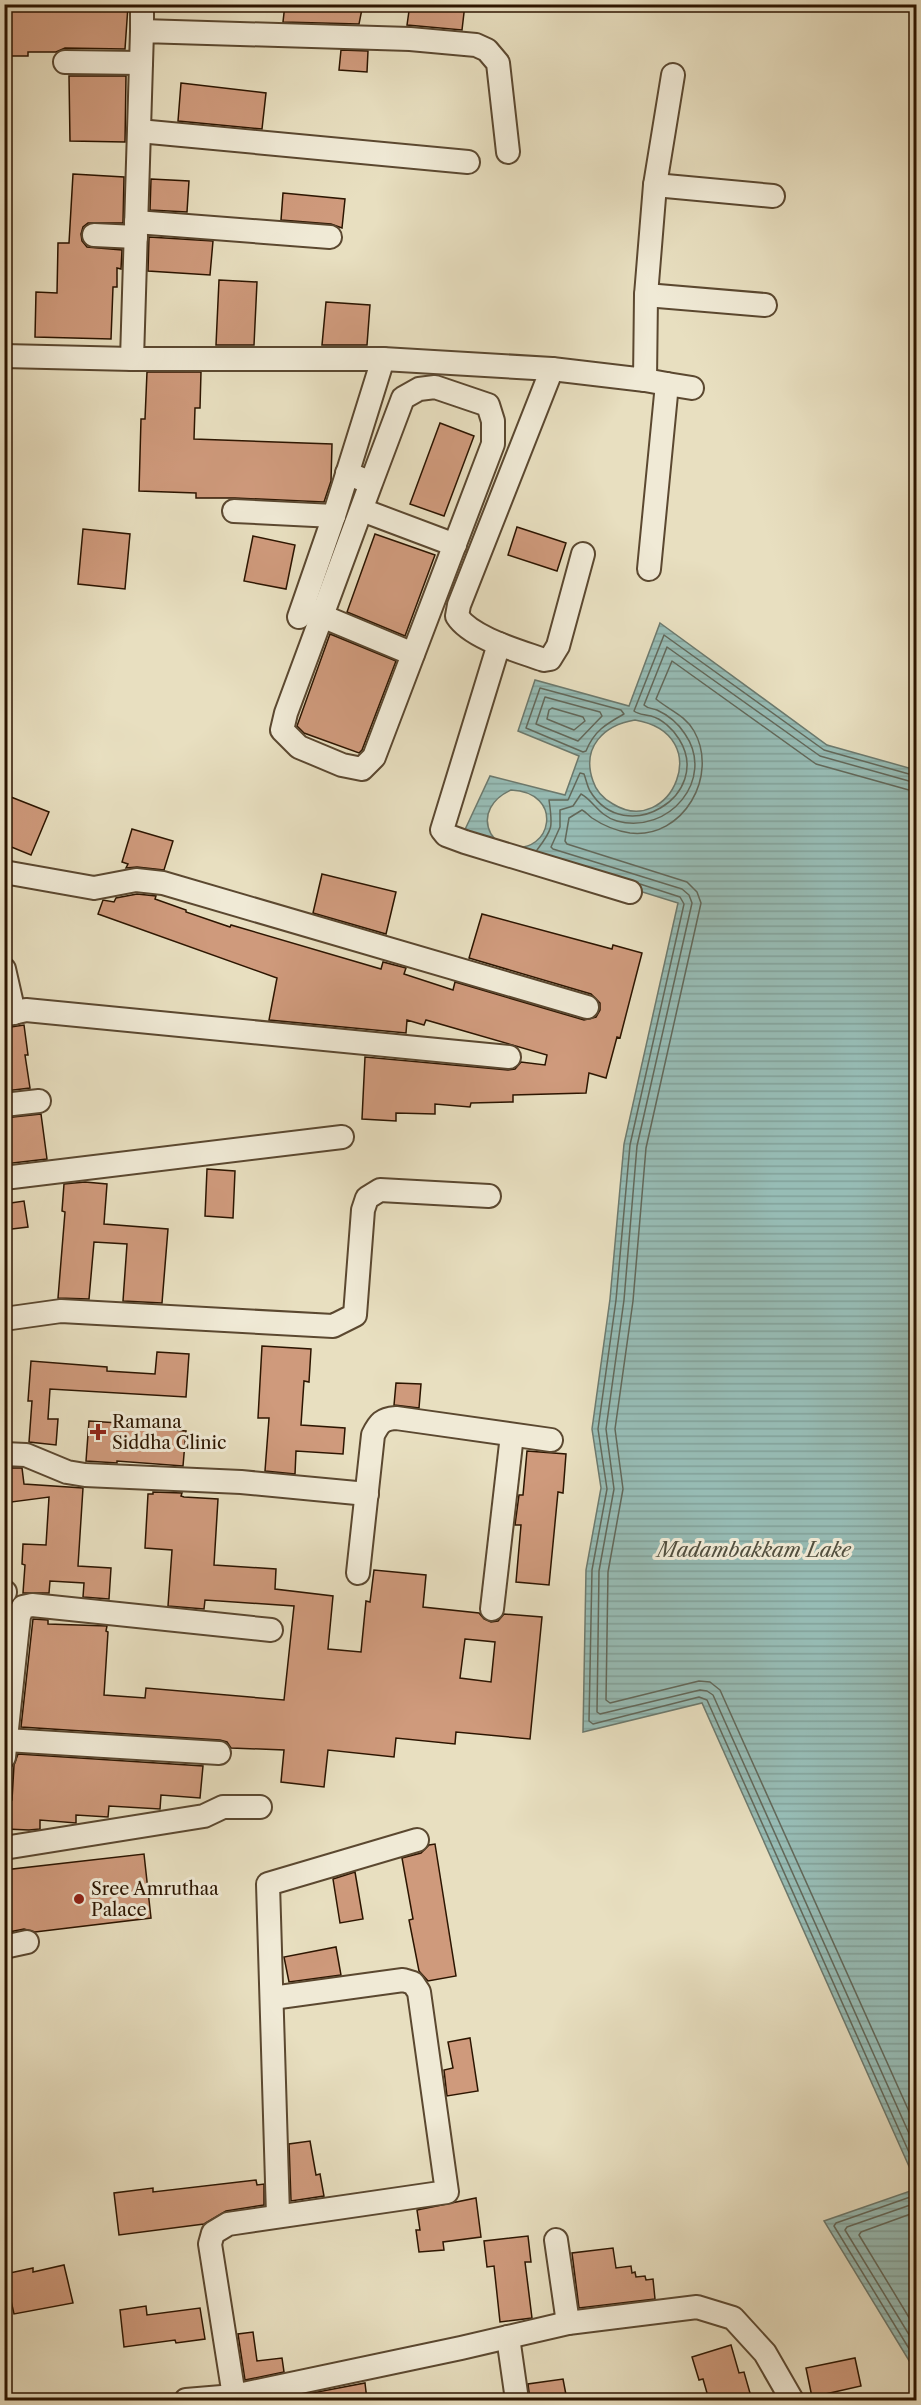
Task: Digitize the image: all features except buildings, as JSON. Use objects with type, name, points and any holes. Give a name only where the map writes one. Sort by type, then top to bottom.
[{"type":"street","points":[[132,359],[141,4]]},
{"type":"street","points":[[142,31],[410,39],[476,45],[487,50],[498,63],[508,152]]},
{"type":"street","points":[[65,62],[141,63]]},
{"type":"street","points":[[649,569],[656,382],[646,296],[655,185],[673,75]]},
{"type":"street","points":[[139,131],[468,162]]},
{"type":"street","points":[[655,185],[773,196]]},
{"type":"street","points":[[94,235],[136,230],[330,237]]},
{"type":"street","points":[[646,296],[765,305]]},
{"type":"street","points":[[4,356],[132,359],[383,359],[552,369],[692,388]]},
{"type":"street","points":[[308,614],[362,510],[403,398],[419,389],[435,387],[488,405],[493,421],[493,444],[374,757],[362,769],[342,765],[299,747],[282,730],[308,614],[334,516],[383,359]]},
{"type":"street","points":[[552,369],[459,605],[457,616],[462,625],[500,644],[544,660],[550,659],[558,646],[583,554]]},
{"type":"street","points":[[347,473],[371,483]]},
{"type":"street","points":[[362,510],[455,545]]},
{"type":"street","points":[[234,511],[334,516]]},
{"type":"street","points":[[308,614],[413,654]]},
{"type":"street","points":[[500,644],[442,830],[446,835],[465,842],[630,892]]},
{"type":"street","points":[[4,872],[94,888],[136,880],[163,884],[587,1007]]},
{"type":"street","points":[[4,969],[9,1014],[26,1010],[509,1058]]},
{"type":"street","points":[[4,1105],[39,1101]]},
{"type":"street","points":[[4,1178],[342,1137]]},
{"type":"street","points":[[4,1319],[61,1311],[333,1326],[355,1315],[363,1210],[367,1198],[380,1190],[489,1196]]},
{"type":"street","points":[[358,1573],[373,1435],[379,1422],[385,1418],[396,1418],[551,1440]]},
{"type":"street","points":[[492,1609],[512,1436]]},
{"type":"street","points":[[4,1455],[26,1455],[67,1472],[85,1475],[241,1482],[367,1494]]},
{"type":"street","points":[[219,1753],[6,1734],[19,1616],[23,1607],[32,1605],[271,1630]]},
{"type":"street","points":[[4,1848],[204,1815],[223,1807],[260,1807]]},
{"type":"street","points":[[278,2215],[268,1884],[417,1840]]},
{"type":"street","points":[[4,1947],[27,1942]]},
{"type":"street","points":[[235,2398],[210,2244],[213,2233],[219,2227],[278,2215],[447,2192],[419,1992],[413,1983],[403,1980],[272,1998]]},
{"type":"street","points":[[556,2240],[568,2323]]},
{"type":"street","points":[[186,2400],[235,2398],[568,2323],[697,2307],[717,2311],[733,2318],[765,2353],[792,2400]]},
{"type":"street","points":[[508,2337],[517,2400]]},
{"type":"water","name":"Madambakkam Lake","points":[[660,623],[827,745],[916,770],[916,2182],[702,1703],[583,1732],[586,1570],[601,1488],[592,1429],[610,1299],[624,1144],[678,903],[462,836],[490,776],[565,795],[579,756],[518,731],[535,680],[629,706]],"holes":[[[635,720],[660,729],[675,744],[680,762],[676,780],[667,796],[652,808],[634,811],[613,804],[598,791],[590,769],[590,758],[593,748],[605,733],[614,727]],[[511,790],[528,793],[540,801],[545,811],[546,822],[543,833],[535,842],[524,847],[499,842],[493,837],[488,827],[490,808],[494,802]]]},
{"type":"water","points":[[916,2189],[916,2372],[824,2221]]},
{"type":"place","name":"Ramana Siddha Clinic","points":[[98,1432]]},
{"type":"place","name":"Sree Amruthaa Palace","points":[[79,1899]]}]
